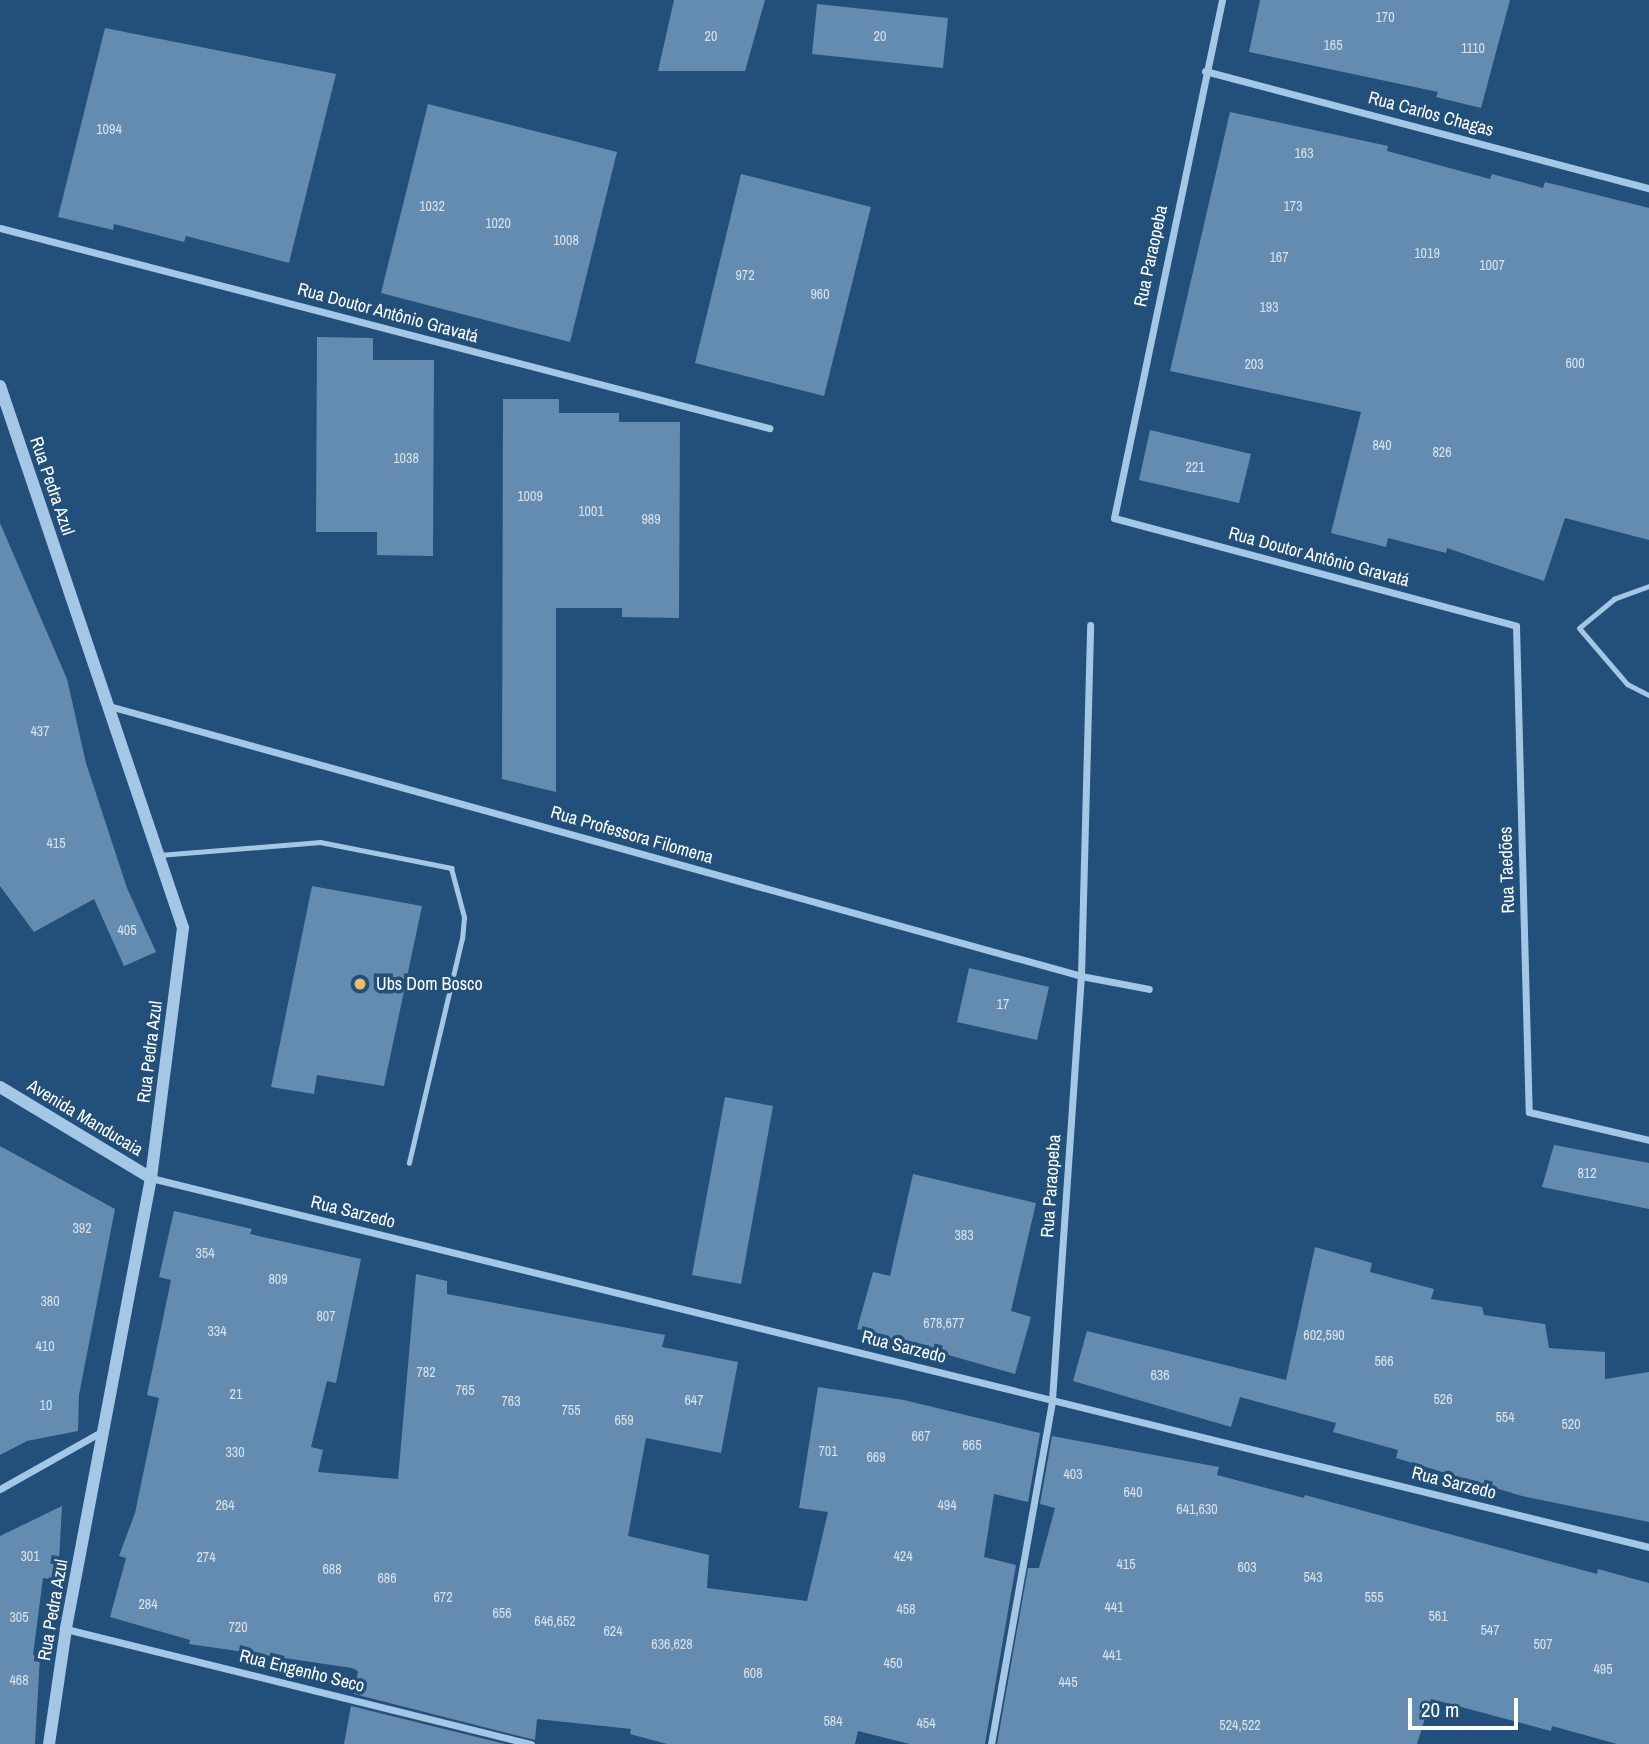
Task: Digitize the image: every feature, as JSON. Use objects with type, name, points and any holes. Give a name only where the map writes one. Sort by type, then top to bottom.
[{"type":"street","name":"Rua Paraopeba","points":[[1114,518],[1205,71],[1222,0]]},
{"type":"street","name":"Rua Carlos Chagas","points":[[1205,71],[1649,188]]},
{"type":"street","name":"Rua Doutor Antônio Gravatá","points":[[0,228],[769,428]]},
{"type":"street","name":"Rua Pedra Azul","points":[[0,386],[183,928],[151,1178],[66,1629],[49,1744]]},
{"type":"street","name":"Rua Doutor Antônio Gravatá","points":[[1114,518],[1516,626]]},
{"type":"street","name":"Rua Paraopeba","points":[[991,1744],[1052,1400],[1081,976],[1090,625]]},
{"type":"street","name":"Rua Taedões","points":[[1516,626],[1530,1112],[1649,1140]]},
{"type":"street","name":"Rua Professora Filomena","points":[[108,706],[1081,976],[1149,989]]},
{"type":"street","name":"Avenida Manducaia","points":[[0,1087],[151,1178]]},
{"type":"street","name":"Rua Sarzedo","points":[[151,1178],[1649,1547]]},
{"type":"street","points":[[0,1489],[104,1430]]},
{"type":"street","name":"Rua Engenho Seco","points":[[66,1629],[531,1744]]},
{"type":"lane","points":[[1649,586],[1614,599],[1579,628],[1627,684],[1649,695]]},
{"type":"lane","points":[[159,855],[320,842],[451,868],[463,908],[462,938],[409,1163]]},
{"type":"building","points":[[674,0],[765,0],[745,71],[658,71]]},
{"type":"building","points":[[1260,0],[1510,0],[1481,108],[1436,97],[1438,92],[1249,52]]},
{"type":"building","points":[[817,4],[948,18],[943,68],[812,54]]},
{"type":"building","points":[[105,28],[336,74],[289,263],[186,236],[184,242],[114,224],[113,230],[58,217]]},
{"type":"building","points":[[428,104],[617,152],[570,342],[381,293]]},
{"type":"building","points":[[1230,112],[1388,146],[1387,151],[1490,179],[1492,174],[1543,188],[1545,182],[1649,208],[1649,540],[1565,518],[1544,581],[1447,548],[1446,553],[1388,538],[1386,547],[1331,533],[1361,412],[1170,371]]},
{"type":"building","points":[[741,174],[871,207],[824,396],[695,363]]},
{"type":"building","points":[[317,337],[373,338],[373,360],[434,360],[433,556],[377,555],[377,532],[316,532]]},
{"type":"building","points":[[503,399],[559,399],[559,413],[619,413],[619,422],[680,422],[679,618],[622,617],[622,608],[556,608],[556,792],[502,779]]},
{"type":"building","points":[[1150,430],[1251,454],[1239,503],[1139,480]]},
{"type":"building","points":[[0,523],[67,679],[86,763],[127,888],[156,952],[124,966],[94,899],[34,932],[0,886]]},
{"type":"building","points":[[312,886],[422,906],[384,1086],[317,1075],[314,1094],[271,1087]]},
{"type":"building","points":[[969,968],[1049,987],[1037,1040],[957,1022]]},
{"type":"building","points":[[725,1097],[773,1106],[741,1284],[692,1275]]},
{"type":"building","points":[[1554,1145],[1649,1163],[1649,1209],[1542,1187]]},
{"type":"building","points":[[0,1146],[115,1209],[79,1395],[78,1431],[27,1441],[0,1455]]},
{"type":"building","points":[[913,1174],[1036,1203],[1011,1311],[1031,1317],[1015,1374],[857,1329],[873,1272],[890,1276]]},
{"type":"building","points":[[174,1211],[252,1229],[250,1234],[361,1259],[336,1383],[327,1381],[311,1447],[323,1450],[318,1472],[398,1479],[416,1274],[447,1281],[447,1294],[665,1335],[662,1347],[738,1362],[721,1453],[646,1438],[628,1536],[709,1555],[707,1588],[807,1601],[828,1512],[799,1508],[818,1387],[904,1400],[1040,1433],[1028,1502],[994,1494],[984,1557],[1016,1565],[985,1744],[910,1744],[858,1731],[855,1744],[667,1744],[630,1734],[631,1729],[537,1719],[535,1740],[354,1694],[358,1671],[352,1668],[189,1644],[190,1640],[110,1617],[126,1558],[119,1556],[135,1513],[159,1398],[147,1395],[171,1280],[159,1277]]},
{"type":"building","points":[[1315,1247],[1372,1263],[1370,1272],[1434,1289],[1431,1299],[1482,1307],[1484,1315],[1545,1324],[1549,1348],[1605,1352],[1605,1379],[1649,1372],[1649,1522],[1522,1496],[1396,1458],[1398,1450],[1333,1432],[1336,1423],[1240,1397],[1231,1427],[1073,1381],[1087,1331],[1286,1380]]},
{"type":"building","points":[[1052,1436],[1219,1467],[1217,1475],[1304,1498],[1305,1495],[1597,1574],[1598,1569],[1649,1583],[1649,1744],[1617,1744],[1552,1726],[1551,1731],[1431,1699],[1417,1744],[997,1744],[1028,1568],[1039,1568],[1055,1508],[1040,1504]]},
{"type":"building","points":[[62,1506],[58,1580],[43,1578],[33,1655],[40,1657],[35,1744],[0,1744],[0,1536]]},
{"type":"building","points":[[351,1706],[505,1744],[344,1744]]},
{"type":"place","name":"Ubs Dom Bosco","points":[[360,984]]}]
